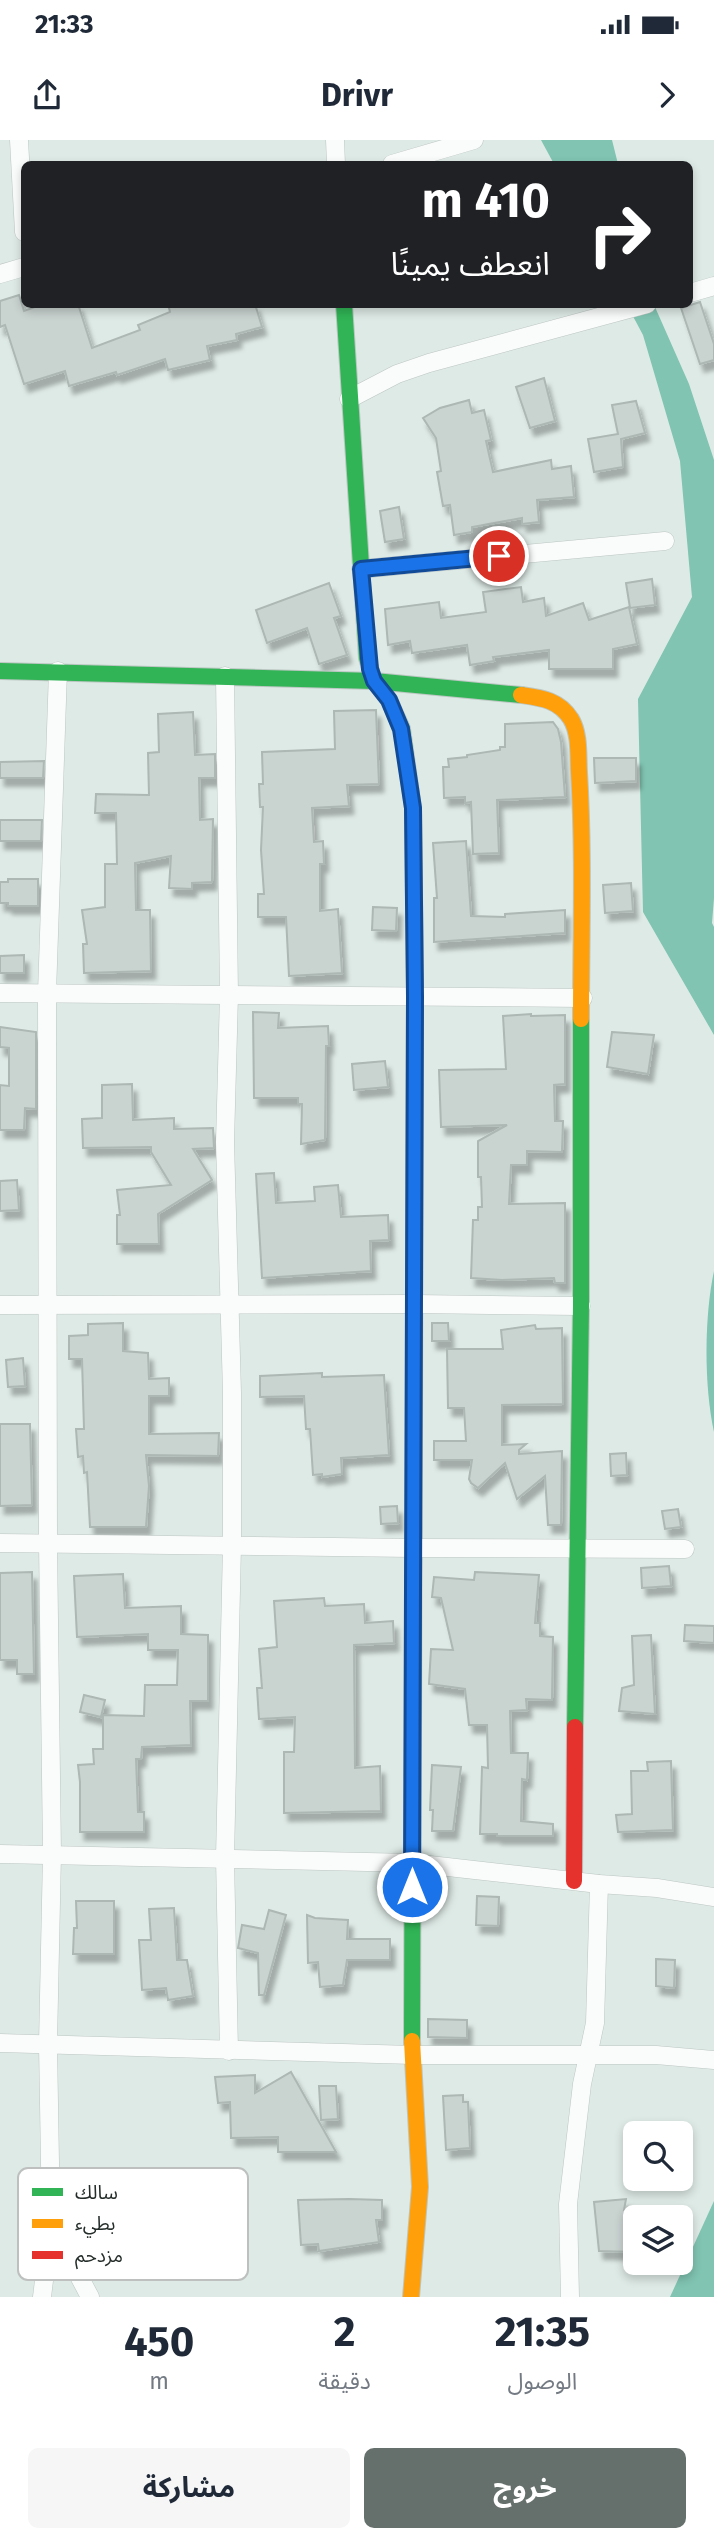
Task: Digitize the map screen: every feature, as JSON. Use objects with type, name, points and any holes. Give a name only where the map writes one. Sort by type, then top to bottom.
[{"type":"street","points":[[19,140],[21,177]]},
{"type":"street","points":[[335,140],[336,161]]},
{"type":"street","points":[[402,161],[474,140]]},
{"type":"street","points":[[0,274],[21,268]]},
{"type":"street","points":[[693,292],[714,286]]},
{"type":"street","points":[[344,308],[368,658],[374,681],[397,715],[411,795],[415,997],[413,2055],[420,2187],[411,2297]]},
{"type":"street","points":[[349,399],[397,374],[429,363],[632,308]]},
{"type":"street","points":[[361,569],[665,541]]},
{"type":"street","points":[[0,670],[374,681],[546,698],[563,708],[573,722],[577,740],[581,804],[583,998],[574,1881]]},
{"type":"street","points":[[50,2168],[48,2044],[52,1854],[48,1542],[47,993],[58,671]]},
{"type":"street","points":[[225,676],[229,995],[225,1142],[232,1545],[225,1858],[229,2051]]},
{"type":"street","points":[[0,993],[583,998]]},
{"type":"street","points":[[0,1305],[581,1306]]},
{"type":"street","points":[[0,1543],[413,1549],[685,1549]]},
{"type":"street","points":[[0,1854],[412,1863],[657,1888],[714,1897]]},
{"type":"street","points":[[570,2297],[568,2204],[582,2084],[596,2012],[599,1884]]},
{"type":"street","points":[[0,2043],[413,2055],[590,2053],[714,2060]]},
{"type":"street","points":[[81,2280],[90,2297]]},
{"type":"shaded area","points":[[541,140],[612,140],[617,161],[552,161]]},
{"type":"shaded area","points":[[629,308],[655,308],[689,384],[714,460],[714,1035],[643,912],[638,699],[692,597],[680,461],[643,335]]},
{"type":"shaded area","points":[[714,1271],[714,1432],[708,1394],[706,1352],[708,1309]]},
{"type":"shaded area","points":[[714,2201],[714,2297],[670,2297],[680,2275],[693,2275],[693,2247]]},
{"type":"building","points":[[19,295],[24,311],[32,308],[79,308],[92,348],[140,330],[138,325],[170,312],[169,308],[256,308],[262,327],[236,334],[237,340],[207,346],[210,360],[168,370],[165,359],[117,375],[116,372],[69,386],[65,371],[24,384],[5,325],[0,327],[0,301]]},
{"type":"building","points":[[700,302],[714,344],[714,360],[700,364],[681,308],[693,308],[693,304]]},
{"type":"building","points":[[544,378],[555,421],[530,428],[516,387]]},
{"type":"building","points":[[469,400],[472,413],[484,410],[491,440],[486,441],[493,472],[551,460],[552,469],[571,466],[574,497],[537,500],[539,522],[522,524],[522,518],[472,527],[472,532],[454,535],[450,505],[443,506],[437,472],[441,471],[436,438],[423,418],[440,408]]},
{"type":"building","points":[[636,401],[645,433],[621,439],[623,467],[594,472],[588,439],[618,434],[612,405]]},
{"type":"building","points":[[399,507],[404,539],[385,542],[380,511]]},
{"type":"building","points":[[652,579],[655,605],[630,608],[626,583]]},
{"type":"building","points":[[329,583],[341,616],[334,618],[347,655],[319,664],[307,628],[267,643],[256,610]]},
{"type":"building","points":[[521,587],[523,602],[544,598],[546,616],[583,603],[589,620],[629,607],[637,644],[613,649],[613,669],[549,669],[549,650],[493,657],[494,661],[470,665],[467,645],[412,653],[410,641],[388,645],[385,609],[439,602],[441,618],[486,612],[483,592]]},
{"type":"building","points":[[376,710],[379,784],[347,785],[349,806],[312,808],[314,842],[323,841],[320,911],[338,909],[342,973],[289,976],[286,917],[258,917],[258,894],[264,894],[261,850],[263,807],[260,807],[259,784],[263,784],[262,752],[335,749],[334,711]]},
{"type":"building","points":[[193,712],[195,755],[215,754],[215,778],[199,778],[200,820],[213,819],[212,882],[192,883],[192,889],[169,888],[171,856],[135,863],[136,910],[150,910],[151,971],[84,973],[83,944],[87,944],[82,910],[105,907],[105,864],[117,864],[116,813],[95,813],[96,794],[149,795],[148,753],[159,752],[158,714]]},
{"type":"building","points":[[553,722],[561,742],[565,797],[497,800],[499,853],[473,854],[471,802],[465,803],[465,797],[444,798],[443,767],[449,767],[448,759],[505,747],[505,724]]},
{"type":"building","points":[[594,758],[636,758],[636,781],[595,783]]},
{"type":"building","points":[[44,761],[43,778],[0,778],[0,762]]},
{"type":"building","points":[[0,820],[42,820],[41,841],[0,841]]},
{"type":"building","points":[[466,841],[471,916],[505,917],[505,914],[565,910],[565,933],[434,942],[434,898],[437,898],[433,843]]},
{"type":"building","points":[[8,879],[38,879],[38,906],[8,906],[8,903],[0,903],[0,882],[8,882]]},
{"type":"building","points":[[631,883],[633,911],[605,913],[603,885]]},
{"type":"building","points":[[373,907],[397,908],[396,931],[372,930]]},
{"type":"building","points":[[24,955],[24,973],[0,973],[0,956]]},
{"type":"building","points":[[253,1012],[279,1013],[278,1028],[328,1026],[325,1140],[301,1144],[302,1104],[298,1104],[298,1098],[254,1098]]},
{"type":"building","points":[[565,1015],[565,1084],[554,1085],[555,1121],[563,1121],[562,1152],[527,1151],[527,1165],[511,1165],[509,1204],[565,1203],[565,1283],[555,1283],[554,1278],[471,1278],[473,1220],[478,1220],[478,1207],[482,1207],[481,1177],[478,1177],[478,1141],[507,1125],[441,1127],[439,1070],[506,1069],[503,1016]]},
{"type":"building","points":[[0,1027],[36,1032],[36,1109],[25,1108],[24,1130],[0,1130],[0,1085],[9,1086],[9,1048],[0,1047]]},
{"type":"building","points":[[612,1032],[654,1035],[648,1074],[607,1067]]},
{"type":"building","points":[[385,1061],[388,1087],[354,1090],[352,1064]]},
{"type":"building","points":[[132,1084],[133,1120],[174,1118],[174,1129],[213,1128],[214,1148],[193,1149],[212,1180],[158,1214],[159,1244],[117,1244],[117,1215],[120,1215],[117,1190],[171,1185],[151,1152],[151,1147],[83,1148],[82,1119],[102,1118],[102,1085]]},
{"type":"building","points":[[274,1173],[276,1203],[315,1201],[314,1187],[338,1185],[341,1217],[388,1215],[389,1240],[370,1241],[371,1271],[262,1278],[256,1174]]},
{"type":"building","points":[[17,1180],[19,1210],[0,1211],[0,1181]]},
{"type":"building","points":[[123,1323],[123,1351],[148,1353],[149,1379],[169,1378],[169,1396],[149,1396],[149,1434],[219,1433],[218,1456],[146,1455],[149,1486],[146,1527],[90,1527],[87,1472],[84,1473],[83,1456],[78,1457],[76,1429],[84,1429],[82,1359],[69,1359],[69,1336],[88,1335],[88,1324]]},
{"type":"building","points":[[432,1323],[448,1323],[449,1341],[432,1341]]},
{"type":"building","points":[[535,1325],[536,1329],[562,1328],[563,1404],[502,1405],[502,1445],[526,1444],[519,1450],[519,1454],[562,1451],[561,1525],[548,1525],[545,1476],[517,1499],[505,1463],[478,1488],[469,1479],[472,1460],[434,1460],[434,1441],[466,1441],[464,1408],[448,1408],[447,1349],[503,1349],[501,1330]]},
{"type":"building","points":[[23,1358],[25,1386],[8,1387],[6,1360]]},
{"type":"building","points":[[322,1373],[322,1377],[384,1375],[389,1455],[341,1458],[342,1474],[322,1477],[322,1474],[313,1475],[310,1429],[306,1429],[304,1396],[260,1397],[260,1376]]},
{"type":"building","points":[[0,1424],[30,1424],[32,1505],[0,1506]]},
{"type":"building","points":[[626,1453],[627,1475],[611,1476],[610,1454]]},
{"type":"building","points":[[397,1506],[398,1523],[381,1524],[380,1507]]},
{"type":"building","points":[[678,1509],[681,1527],[665,1529],[662,1511]]},
{"type":"building","points":[[669,1566],[671,1586],[642,1588],[641,1568]]},
{"type":"building","points":[[32,1572],[34,1674],[17,1674],[17,1660],[0,1660],[0,1573]]},
{"type":"building","points":[[475,1572],[539,1575],[535,1623],[540,1623],[540,1636],[553,1637],[552,1700],[526,1699],[527,1710],[510,1711],[511,1753],[528,1753],[527,1780],[522,1779],[521,1821],[553,1824],[553,1836],[480,1834],[482,1767],[488,1768],[487,1725],[469,1725],[465,1689],[429,1684],[431,1649],[453,1650],[441,1598],[432,1597],[434,1577],[474,1580]]},
{"type":"building","points":[[123,1574],[125,1608],[181,1606],[181,1634],[208,1635],[208,1701],[190,1701],[191,1745],[142,1747],[141,1759],[136,1759],[138,1812],[144,1812],[144,1832],[80,1832],[78,1765],[94,1764],[93,1749],[103,1749],[103,1715],[144,1716],[145,1685],[177,1685],[178,1650],[148,1650],[148,1634],[77,1637],[74,1576]]},
{"type":"building","points":[[324,1598],[325,1606],[364,1604],[365,1623],[393,1621],[394,1643],[354,1645],[355,1768],[380,1766],[381,1811],[284,1813],[284,1752],[294,1752],[295,1717],[259,1719],[257,1688],[262,1688],[259,1649],[277,1647],[274,1601]]},
{"type":"building","points":[[685,1625],[714,1626],[714,1643],[684,1641]]},
{"type":"building","points":[[651,1635],[655,1714],[619,1711],[622,1688],[634,1685],[632,1636]]},
{"type":"building","points":[[84,1695],[105,1700],[101,1717],[80,1712]]},
{"type":"building","points":[[671,1761],[673,1830],[618,1832],[616,1815],[632,1814],[631,1771],[648,1771],[647,1762]]},
{"type":"building","points":[[432,1765],[461,1767],[453,1831],[432,1831]]},
{"type":"building","points":[[477,1896],[499,1897],[498,1926],[476,1925]]},
{"type":"building","points":[[76,1901],[114,1901],[114,1954],[73,1954],[74,1928],[77,1928]]},
{"type":"building","points":[[174,1908],[177,1960],[187,1960],[193,1996],[168,2000],[166,1988],[142,1990],[139,1940],[151,1940],[149,1909]]},
{"type":"building","points":[[269,1910],[286,1915],[264,1995],[259,1995],[258,1953],[238,1948],[242,1925],[264,1929]]},
{"type":"building","points":[[307,1915],[348,1920],[347,1939],[390,1939],[390,1960],[347,1960],[343,1985],[320,1987],[318,1962],[308,1963]]},
{"type":"building","points":[[656,1959],[675,1960],[674,1988],[656,1986]]},
{"type":"building","points":[[428,2019],[467,2020],[467,2038],[428,2037]]},
{"type":"building","points":[[291,2072],[336,2152],[278,2152],[278,2137],[231,2138],[230,2102],[218,2103],[215,2077],[255,2075],[255,2093]]},
{"type":"building","points":[[319,2086],[336,2086],[338,2119],[321,2120]]},
{"type":"building","points":[[463,2095],[463,2102],[468,2102],[470,2148],[446,2150],[443,2096]]},
{"type":"building","points":[[626,2199],[623,2205],[623,2252],[599,2251],[594,2202]]},
{"type":"building","points":[[298,2200],[382,2200],[382,2220],[376,2220],[379,2242],[319,2251],[318,2244],[301,2245]]},
{"type":"traffic: fast","points":[[344,308],[367,658],[374,681],[389,700],[402,729],[413,808],[415,986]]},
{"type":"traffic: fast","points":[[0,671],[374,681],[521,695]]},
{"type":"traffic: fast","points":[[575,1727],[581,1306],[581,1019]]},
{"type":"traffic: fast","points":[[412,2041],[414,1424]]},
{"type":"traffic: slow","points":[[521,695],[543,699],[561,708],[571,719],[577,738],[582,896],[581,1019]]},
{"type":"traffic: slow","points":[[414,1424],[415,986]]},
{"type":"traffic: slow","points":[[411,2297],[420,2187],[412,2041]]},
{"type":"traffic: jam","points":[[574,1881],[575,1727]]},
{"type":"route","points":[[412,1887],[415,997],[413,808],[397,715],[374,681],[370,669],[361,569],[499,556]]}]
